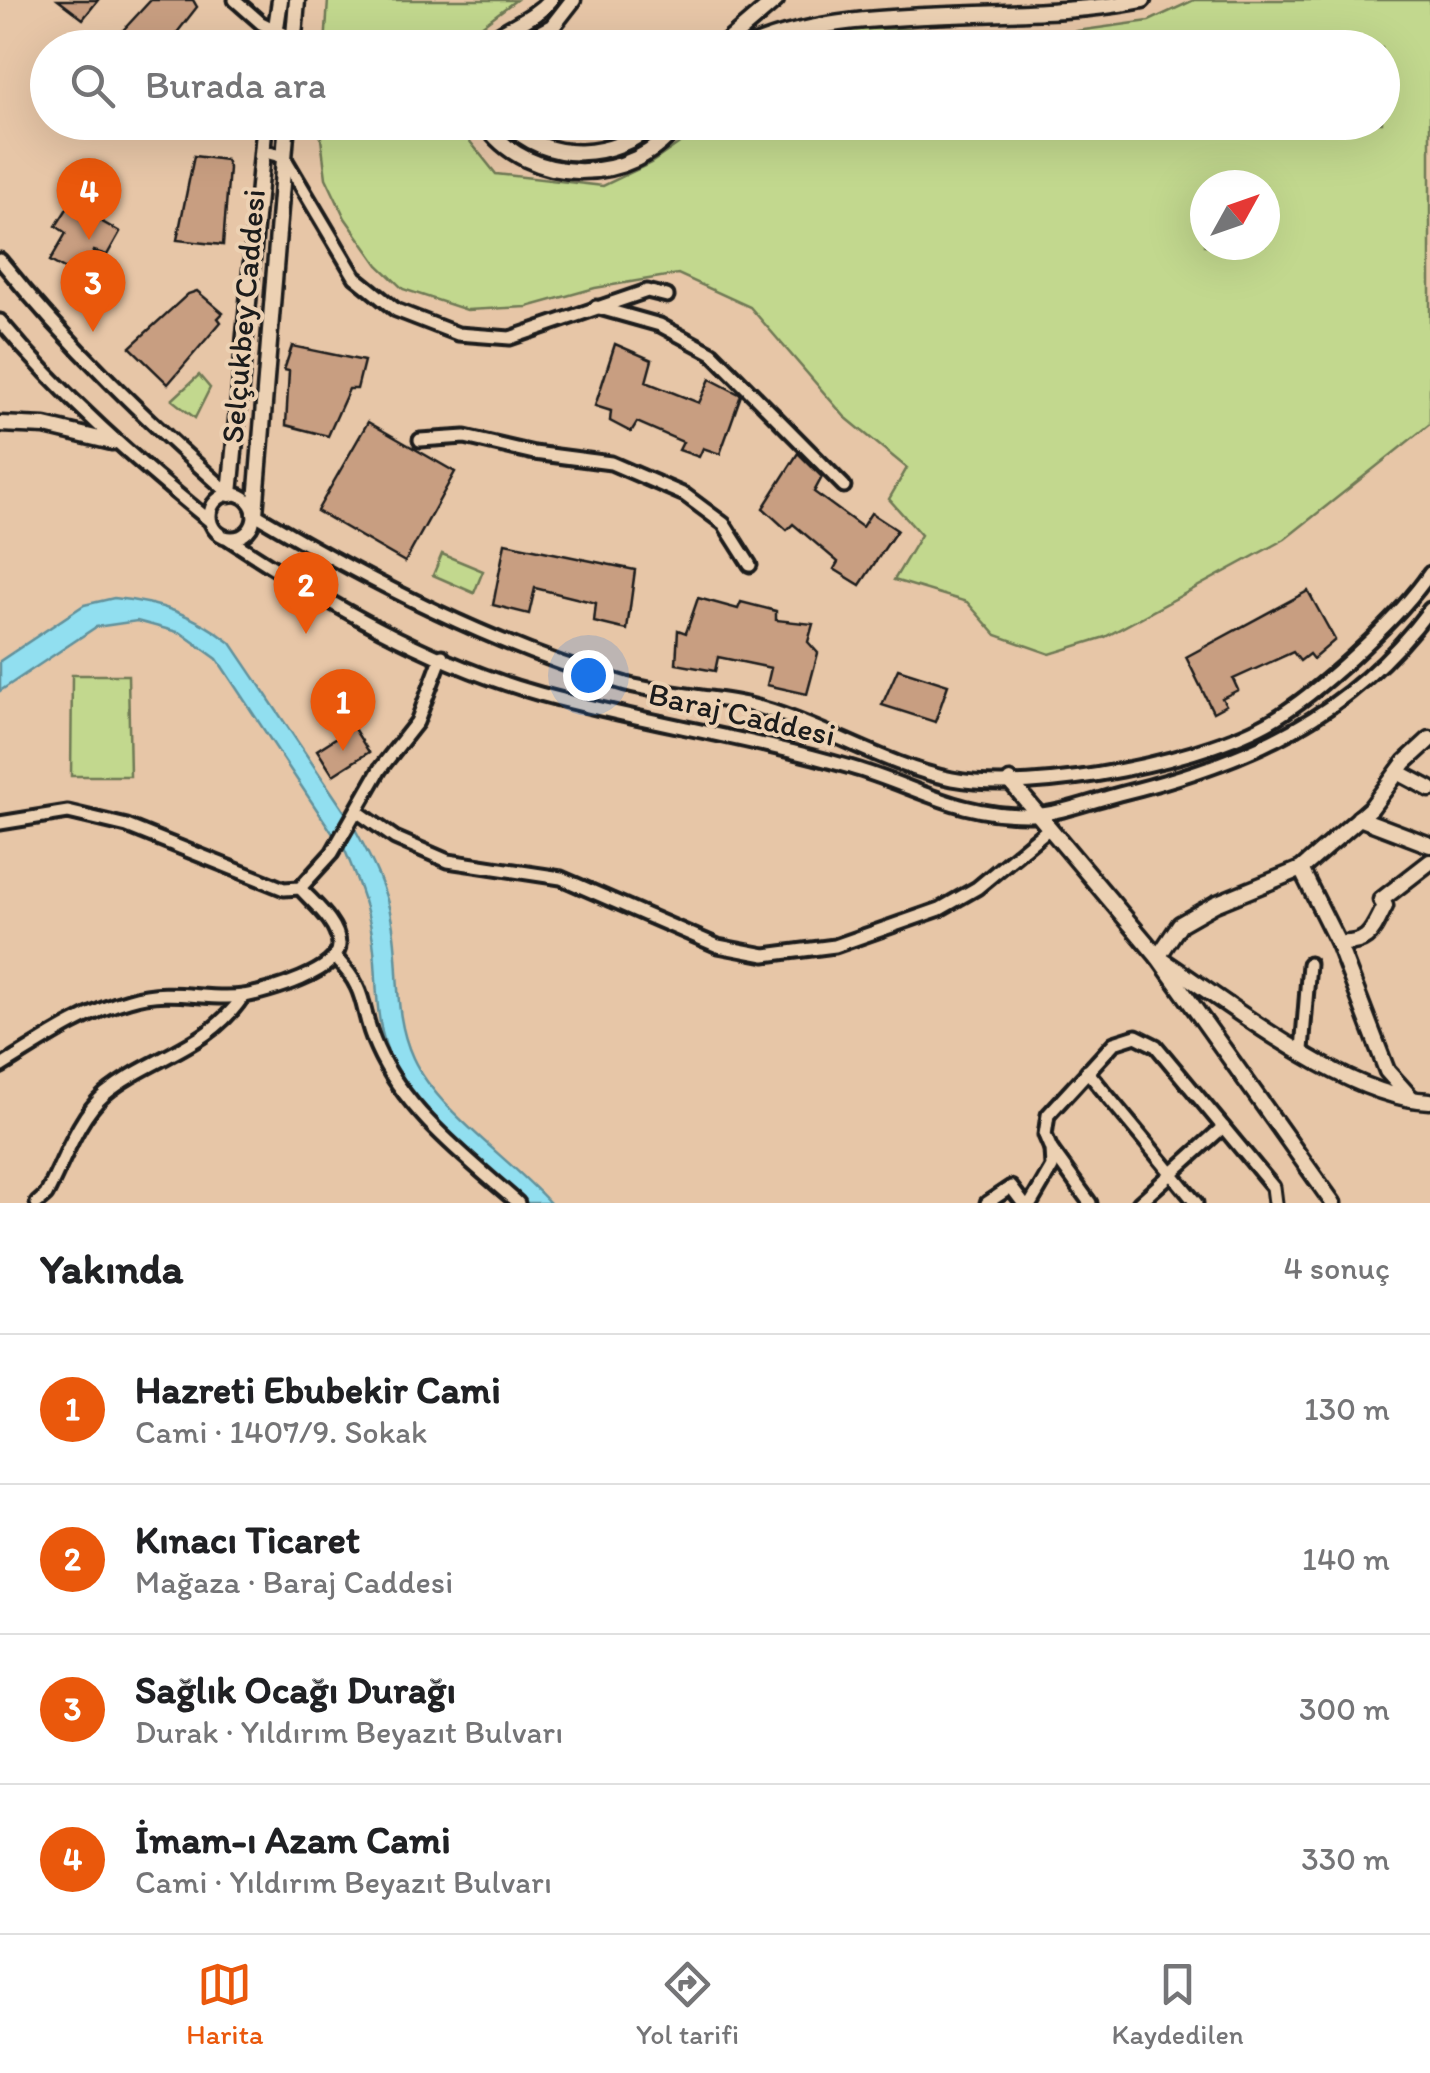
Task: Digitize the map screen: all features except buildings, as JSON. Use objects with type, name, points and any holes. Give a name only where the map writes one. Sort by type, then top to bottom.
[{"type":"street","points":[[235,0],[264,30]]},
{"type":"street","points":[[276,30],[280,0]]},
{"type":"street","points":[[295,30],[298,0]]},
{"type":"street","points":[[504,30],[541,11],[550,0]]},
{"type":"street","points":[[546,30],[573,0]]},
{"type":"street","points":[[741,30],[776,0]]},
{"type":"street","points":[[768,30],[796,18],[864,6],[1033,7],[1143,0]]},
{"type":"street","name":"Selçukbey Caddesi","points":[[230,494],[263,140]]},
{"type":"street","name":"Selçukbey Caddesi","points":[[255,514],[285,140]]},
{"type":"street","points":[[501,140],[518,157],[575,173],[623,164],[667,140]]},
{"type":"street","points":[[531,140],[562,153],[614,150],[629,140]]},
{"type":"street","points":[[262,151],[284,157],[355,277],[396,310],[458,334],[510,338],[647,291],[667,296]]},
{"type":"street","points":[[0,260],[72,346],[230,494],[249,501],[255,514],[248,532],[229,539],[219,535],[210,521],[112,442],[40,370],[0,321]]},
{"type":"street","points":[[596,307],[660,325],[712,353],[844,486]]},
{"type":"street","points":[[0,424],[46,426],[112,442]]},
{"type":"street","points":[[420,440],[465,437],[534,453],[611,463],[685,495],[724,524],[750,565]]},
{"type":"street","points":[[210,521],[216,500],[230,494]]},
{"type":"street","name":"Baraj Caddesi","points":[[255,514],[399,593],[627,684],[749,705],[953,779],[1048,782],[1136,768],[1225,740],[1281,716],[1355,653],[1430,573]]},
{"type":"street","name":"Baraj Caddesi","points":[[229,539],[314,595],[442,656],[536,693],[851,767],[962,810],[1034,815],[1200,773],[1294,733],[1354,692],[1399,650],[1430,609]]},
{"type":"street","points":[[0,823],[68,812],[128,826],[284,888],[300,888],[332,853],[380,770],[417,722],[442,656]]},
{"type":"street","points":[[1158,957],[1180,924],[1215,904],[1301,869],[1360,818],[1430,739]]},
{"type":"street","points":[[1398,772],[1430,789]]},
{"type":"street","points":[[1010,780],[1034,815],[1158,957],[1330,1202]]},
{"type":"street","points":[[356,815],[394,838],[448,861],[561,878],[718,946],[765,954],[835,946],[940,909],[977,888],[1047,830]]},
{"type":"street","points":[[1360,818],[1430,845]]},
{"type":"street","points":[[1338,943],[1355,944],[1370,937],[1385,906],[1382,900],[1430,862]]},
{"type":"street","points":[[1301,869],[1338,943],[1387,1071],[1413,1100]]},
{"type":"street","points":[[0,1067],[84,1017],[126,1000],[166,991],[243,996],[325,969],[336,958],[340,945],[334,926],[300,888]]},
{"type":"street","points":[[1158,957],[1338,1074],[1413,1100],[1430,1101]]},
{"type":"street","points":[[336,958],[358,982],[376,1048],[402,1090],[452,1145],[518,1203]]},
{"type":"street","points":[[1302,1050],[1309,964]]},
{"type":"street","points":[[38,1203],[46,1196],[101,1098],[228,1020],[243,996]]},
{"type":"street","points":[[1090,1203],[1051,1149],[1046,1135],[1048,1114],[1114,1043],[1136,1036],[1156,1046],[1274,1187],[1275,1203]]},
{"type":"street","points":[[1087,1071],[1196,1203]]},
{"type":"street","points":[[1139,1203],[1223,1127]]},
{"type":"street","points":[[1031,1203],[1052,1167],[1051,1149]]},
{"type":"street","points":[[987,1203],[1011,1187],[1023,1203]]},
{"type":"green space","points":[[328,0],[516,0],[476,30],[326,30]]},
{"type":"green space","points":[[1194,0],[1430,0],[1430,424],[1285,539],[1105,637],[1050,654],[996,635],[967,602],[894,580],[921,535],[889,499],[907,468],[845,417],[750,307],[678,274],[595,288],[527,307],[467,310],[403,289],[378,265],[345,218],[326,178],[321,140],[469,140],[496,174],[603,186],[651,163],[684,140],[1400,140],[1400,30],[1084,30],[1149,21]]},
{"type":"green space","points":[[838,28],[960,30],[834,30]]},
{"type":"green space","points":[[199,375],[210,388],[195,418],[172,400]]},
{"type":"green space","points":[[442,554],[483,571],[474,593],[433,575]]},
{"type":"green space","points":[[72,675],[128,675],[130,776],[71,776]]},
{"type":"water","points":[[114,598],[176,612],[231,643],[347,815],[333,834],[217,659],[181,633],[137,621],[96,627],[0,691],[0,661],[84,605]]},
{"type":"water","points":[[355,829],[378,874],[390,910],[402,1024],[413,1058],[439,1097],[550,1203],[523,1203],[436,1120],[393,1063],[380,1021],[370,924],[344,848]]},
{"type":"place","name":"İmam-ı Azam Cami","points":[[89,240]]},
{"type":"place","name":"Sağlık Ocağı Durağı","points":[[93,332]]},
{"type":"place","name":"Kınacı Ticaret","points":[[306,634]]},
{"type":"place","name":"Hazreti Ebubekir Cami","points":[[343,751]]}]
